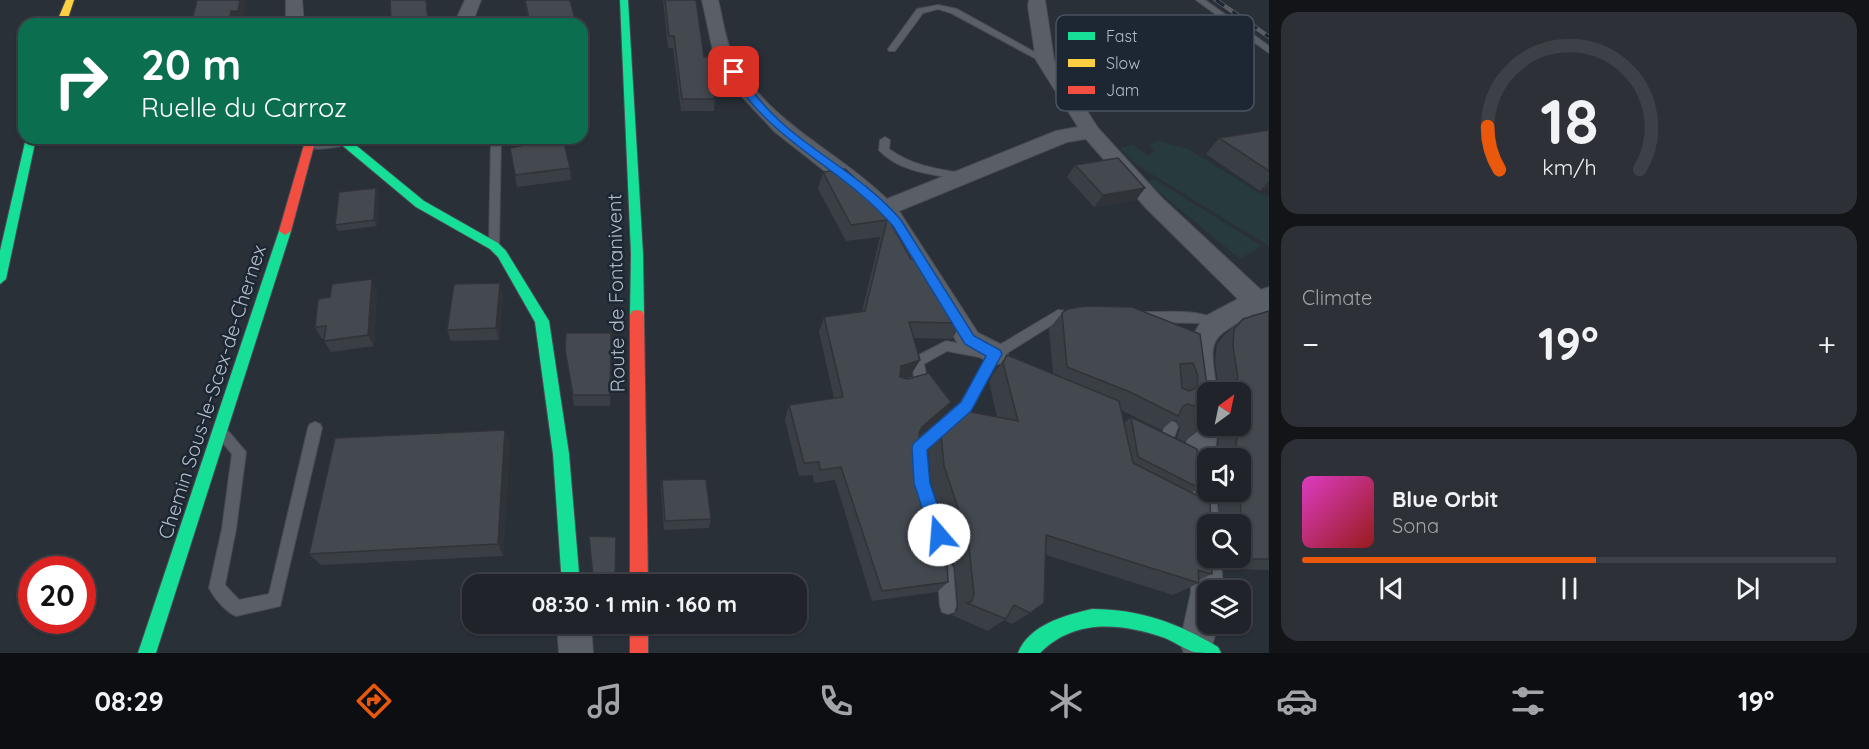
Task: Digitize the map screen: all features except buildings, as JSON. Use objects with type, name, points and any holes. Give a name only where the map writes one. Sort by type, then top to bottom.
[{"type":"main road","points":[[63,18],[70,0]]},
{"type":"main road","name":"Route de Fontanivent","points":[[624,0],[637,254],[639,574]]},
{"type":"main road","points":[[0,279],[30,144]]},
{"type":"main road","name":"Chemin Sous-le-Scex-de-Chernex","points":[[147,653],[218,431],[272,274],[310,144]]},
{"type":"main road","points":[[346,144],[420,204],[494,246],[502,254],[542,321],[561,454],[570,574]]},
{"type":"main road","points":[[1032,650],[1056,627],[1085,620],[1127,620],[1162,626],[1204,648]]},
{"type":"main road","points":[[639,634],[639,653]]},
{"type":"street","points":[[294,0],[295,18]]},
{"type":"street","points":[[466,18],[473,0]]},
{"type":"street","points":[[710,0],[724,57],[743,87],[767,116],[794,140],[847,176],[884,208],[897,223],[969,340],[999,357]]},
{"type":"street","points":[[1037,0],[1045,60],[1056,78]]},
{"type":"street","points":[[1077,111],[1090,132],[1154,203],[1265,303],[1200,339],[1206,412],[1199,450],[1176,446],[1194,511],[1208,592],[1204,648]]},
{"type":"street","points":[[884,208],[1063,136],[1090,132]]},
{"type":"street","points":[[575,634],[576,653]]},
{"type":"lane","points":[[1200,0],[1221,15]]},
{"type":"lane","points":[[892,49],[920,10],[938,7],[954,11],[1045,60]]},
{"type":"lane","points":[[1254,39],[1269,50]]},
{"type":"lane","points":[[885,140],[884,150],[896,160],[930,172],[961,176]]},
{"type":"lane","points":[[494,246],[496,144]]},
{"type":"lane","points":[[921,471],[919,447],[966,406],[999,357],[1058,315],[1092,316]]},
{"type":"lane","points":[[1153,329],[1130,320],[1201,318],[1200,339]]},
{"type":"lane","points":[[899,387],[921,380],[917,362],[946,346],[999,357]]},
{"type":"lane","points":[[1171,427],[1176,446]]},
{"type":"lane","points":[[218,431],[239,452],[229,530],[217,588],[236,608],[274,601],[315,428]]},
{"type":"lane","points":[[944,552],[948,606]]},
{"type":"green space","points":[[1158,141],[1188,149],[1261,194],[1269,196],[1269,246],[1137,165],[1120,148],[1132,145],[1148,155],[1156,151],[1149,146]]},
{"type":"green space","points":[[1154,179],[1262,246],[1240,259],[1147,182]]},
{"type":"railway","points":[[1216,0],[1237,15]]},
{"type":"railway","points":[[1254,27],[1269,37]]},
{"type":"traffic: fast","points":[[624,0],[637,254],[637,315]]},
{"type":"traffic: fast","points":[[0,279],[30,144]]},
{"type":"traffic: fast","points":[[347,144],[420,204],[494,246],[502,254],[542,321],[561,454],[570,574]]},
{"type":"traffic: fast","points":[[147,653],[285,231]]},
{"type":"traffic: fast","points":[[1027,653],[1046,635],[1068,623],[1092,618],[1117,618],[1167,630],[1212,653]]},
{"type":"traffic: slow","points":[[63,18],[70,0]]},
{"type":"traffic: jam","points":[[285,231],[309,144]]},
{"type":"traffic: jam","points":[[637,315],[639,574]]},
{"type":"traffic: jam","points":[[639,634],[639,653]]},
{"type":"route","points":[[734,72],[743,87],[767,116],[794,140],[847,176],[884,208],[897,223],[969,340],[995,354],[966,406],[919,447],[922,483],[939,535]]}]
